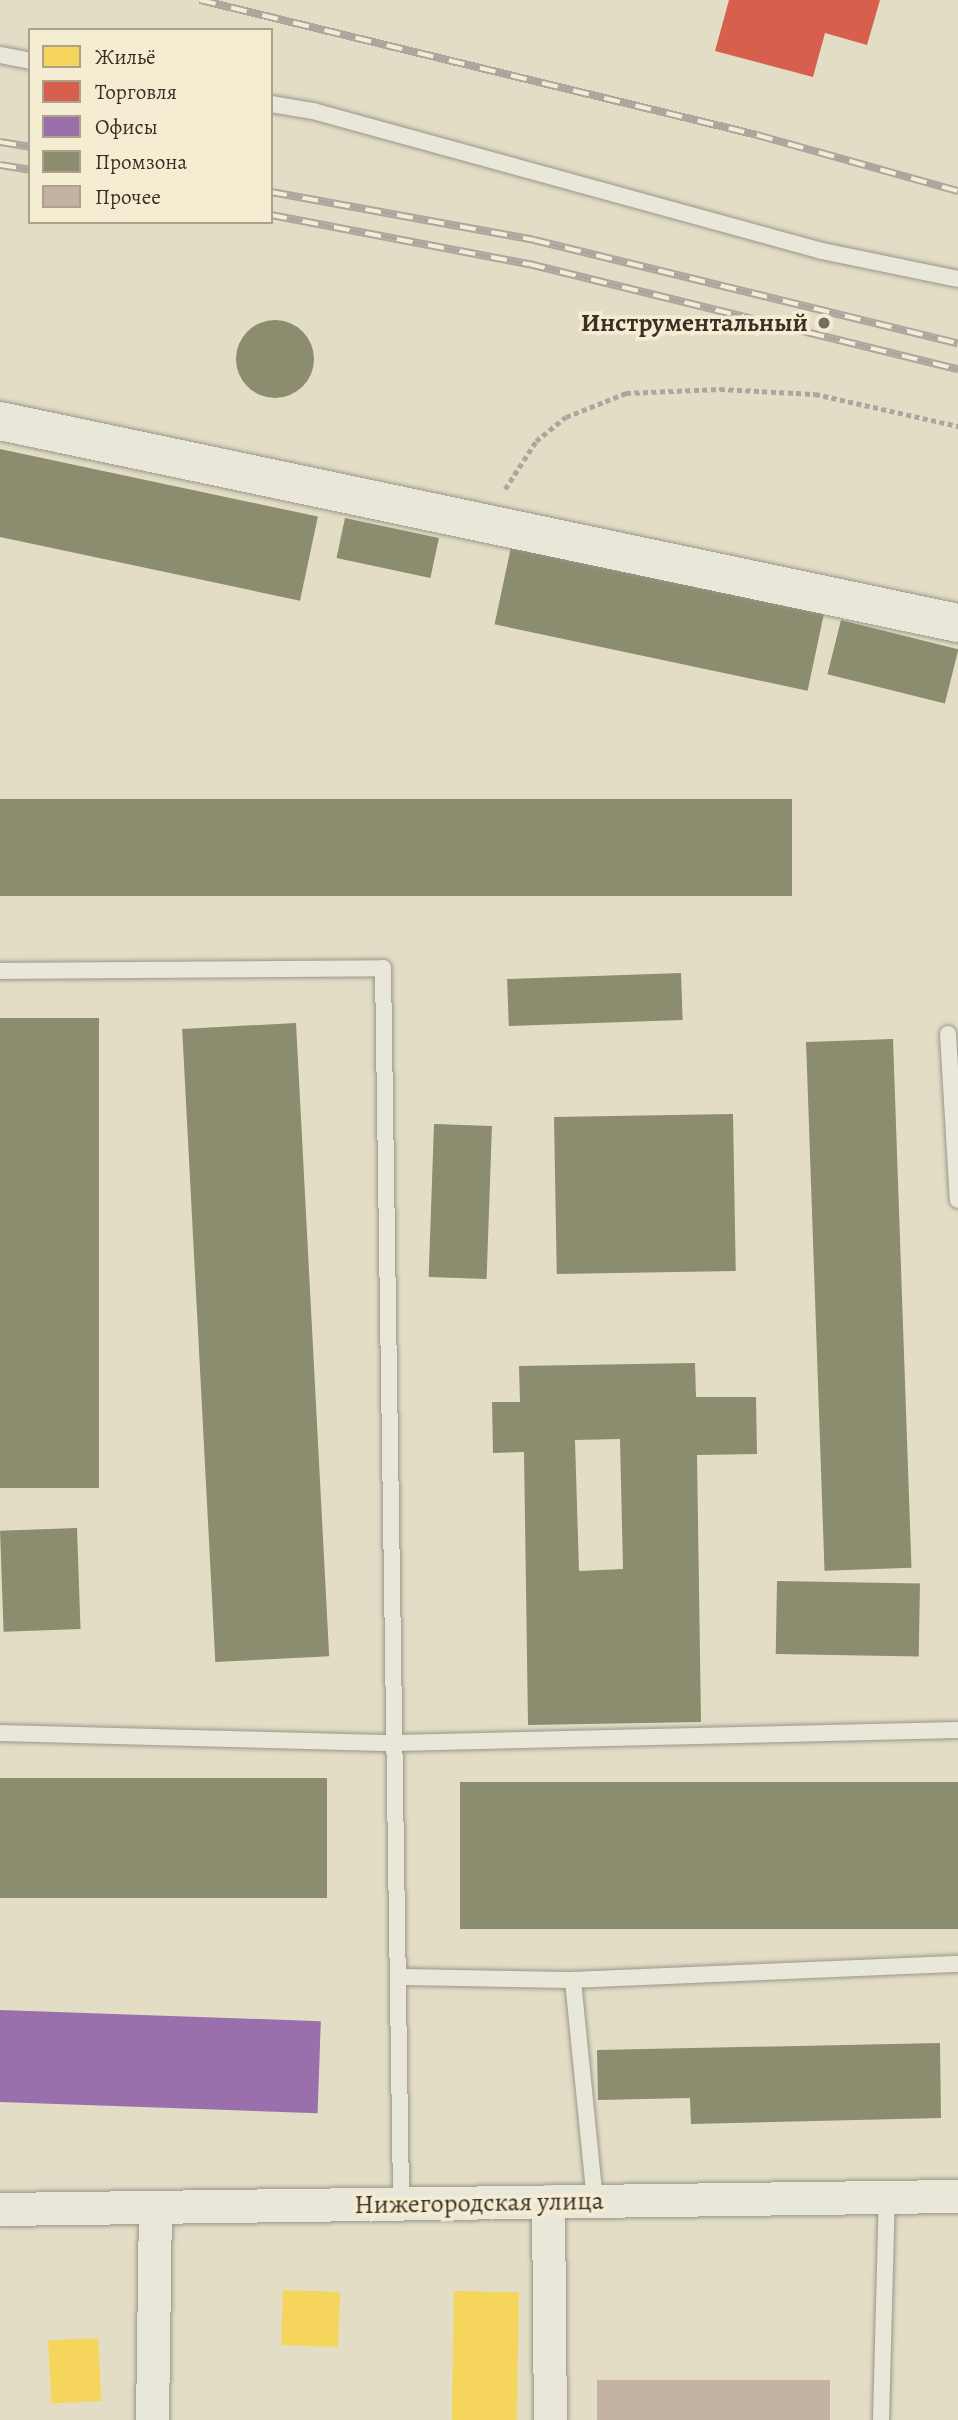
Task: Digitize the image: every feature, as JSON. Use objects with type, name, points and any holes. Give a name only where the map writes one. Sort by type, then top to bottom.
[{"type":"street","points":[[0,421],[958,623]]},
{"type":"street","name":"Нижегородская улица","points":[[0,2209],[958,2196]]},
{"type":"street","points":[[548,2201],[550,2420]]},
{"type":"street","points":[[152,2420],[155,2208]]},
{"type":"lane","points":[[0,55],[28,61]]},
{"type":"lane","points":[[273,105],[822,251],[958,279]]},
{"type":"lane","points":[[0,971],[383,968],[401,2203]]},
{"type":"lane","points":[[948,1034],[958,1200]]},
{"type":"lane","points":[[0,1733],[394,1743],[958,1730]]},
{"type":"lane","points":[[398,1977],[573,1980],[958,1964]]},
{"type":"lane","points":[[573,1980],[595,2201]]},
{"type":"lane","points":[[881,2420],[887,2197]]},
{"type":"path","points":[[484,522],[536,441],[566,417],[626,393],[720,389],[816,394],[958,426]]},
{"type":"building: Жильё","points":[[283,2290],[340,2292],[338,2347],[281,2345]]},
{"type":"building: Жильё","points":[[454,2291],[519,2292],[517,2420],[452,2420]]},
{"type":"building: Жильё","points":[[98,2338],[101,2401],[51,2404],[48,2341]]},
{"type":"building: Торговля","points":[[729,0],[880,0],[867,45],[825,33],[813,77],[715,51]]},
{"type":"building: Офисы","points":[[0,2010],[321,2021],[318,2113],[0,2102]]},
{"type":"building: Промзона","points":[[275,320],[290,323],[303,331],[311,344],[314,359],[311,374],[303,387],[290,395],[275,398],[260,395],[247,387],[239,374],[236,359],[239,344],[247,331],[260,323]]},
{"type":"building: Промзона","points":[[0,449],[318,517],[300,601],[0,537]]},
{"type":"building: Промзона","points":[[345,518],[439,538],[430,578],[336,558]]},
{"type":"building: Промзона","points":[[511,547],[824,614],[808,691],[495,624]]},
{"type":"building: Промзона","points":[[841,620],[958,649],[945,704],[827,674]]},
{"type":"building: Промзона","points":[[0,799],[792,799],[792,896],[0,896]]},
{"type":"building: Промзона","points":[[681,973],[683,1020],[509,1026],[507,979]]},
{"type":"building: Промзона","points":[[0,1018],[99,1018],[99,1488],[0,1488]]},
{"type":"building: Промзона","points":[[296,1023],[329,1656],[215,1662],[182,1029]]},
{"type":"building: Промзона","points":[[893,1039],[911,1568],[825,1571],[806,1042]]},
{"type":"building: Промзона","points":[[733,1114],[736,1271],[557,1274],[554,1117]]},
{"type":"building: Промзона","points":[[434,1124],[492,1126],[487,1279],[429,1277]]},
{"type":"building: Промзона","points":[[695,1363],[696,1397],[756,1397],[757,1454],[697,1455],[701,1722],[528,1725],[524,1452],[493,1453],[492,1402],[520,1402],[519,1366]],"holes":[[[620,1439],[623,1569],[579,1571],[575,1440]]]},
{"type":"building: Промзона","points":[[77,1528],[81,1629],[4,1632],[0,1531]]},
{"type":"building: Промзона","points":[[777,1581],[920,1583],[919,1656],[776,1654]]},
{"type":"building: Промзона","points":[[0,1778],[327,1778],[327,1898],[0,1898]]},
{"type":"building: Промзона","points":[[460,1782],[958,1782],[958,1929],[460,1929]]},
{"type":"building: Промзона","points":[[940,2043],[941,2118],[691,2124],[690,2098],[598,2100],[597,2050]]},
{"type":"building: Прочее","points":[[597,2380],[830,2380],[830,2420],[597,2420]]},
{"type":"railway","points":[[200,0],[757,135],[958,191]]},
{"type":"railway","points":[[0,142],[28,147]]},
{"type":"railway","points":[[0,165],[28,170]]},
{"type":"railway","points":[[273,192],[534,240],[958,343]]},
{"type":"railway","points":[[273,215],[529,264],[958,369]]},
{"type":"place","name":"Инструментальный","points":[[824,323]]}]
